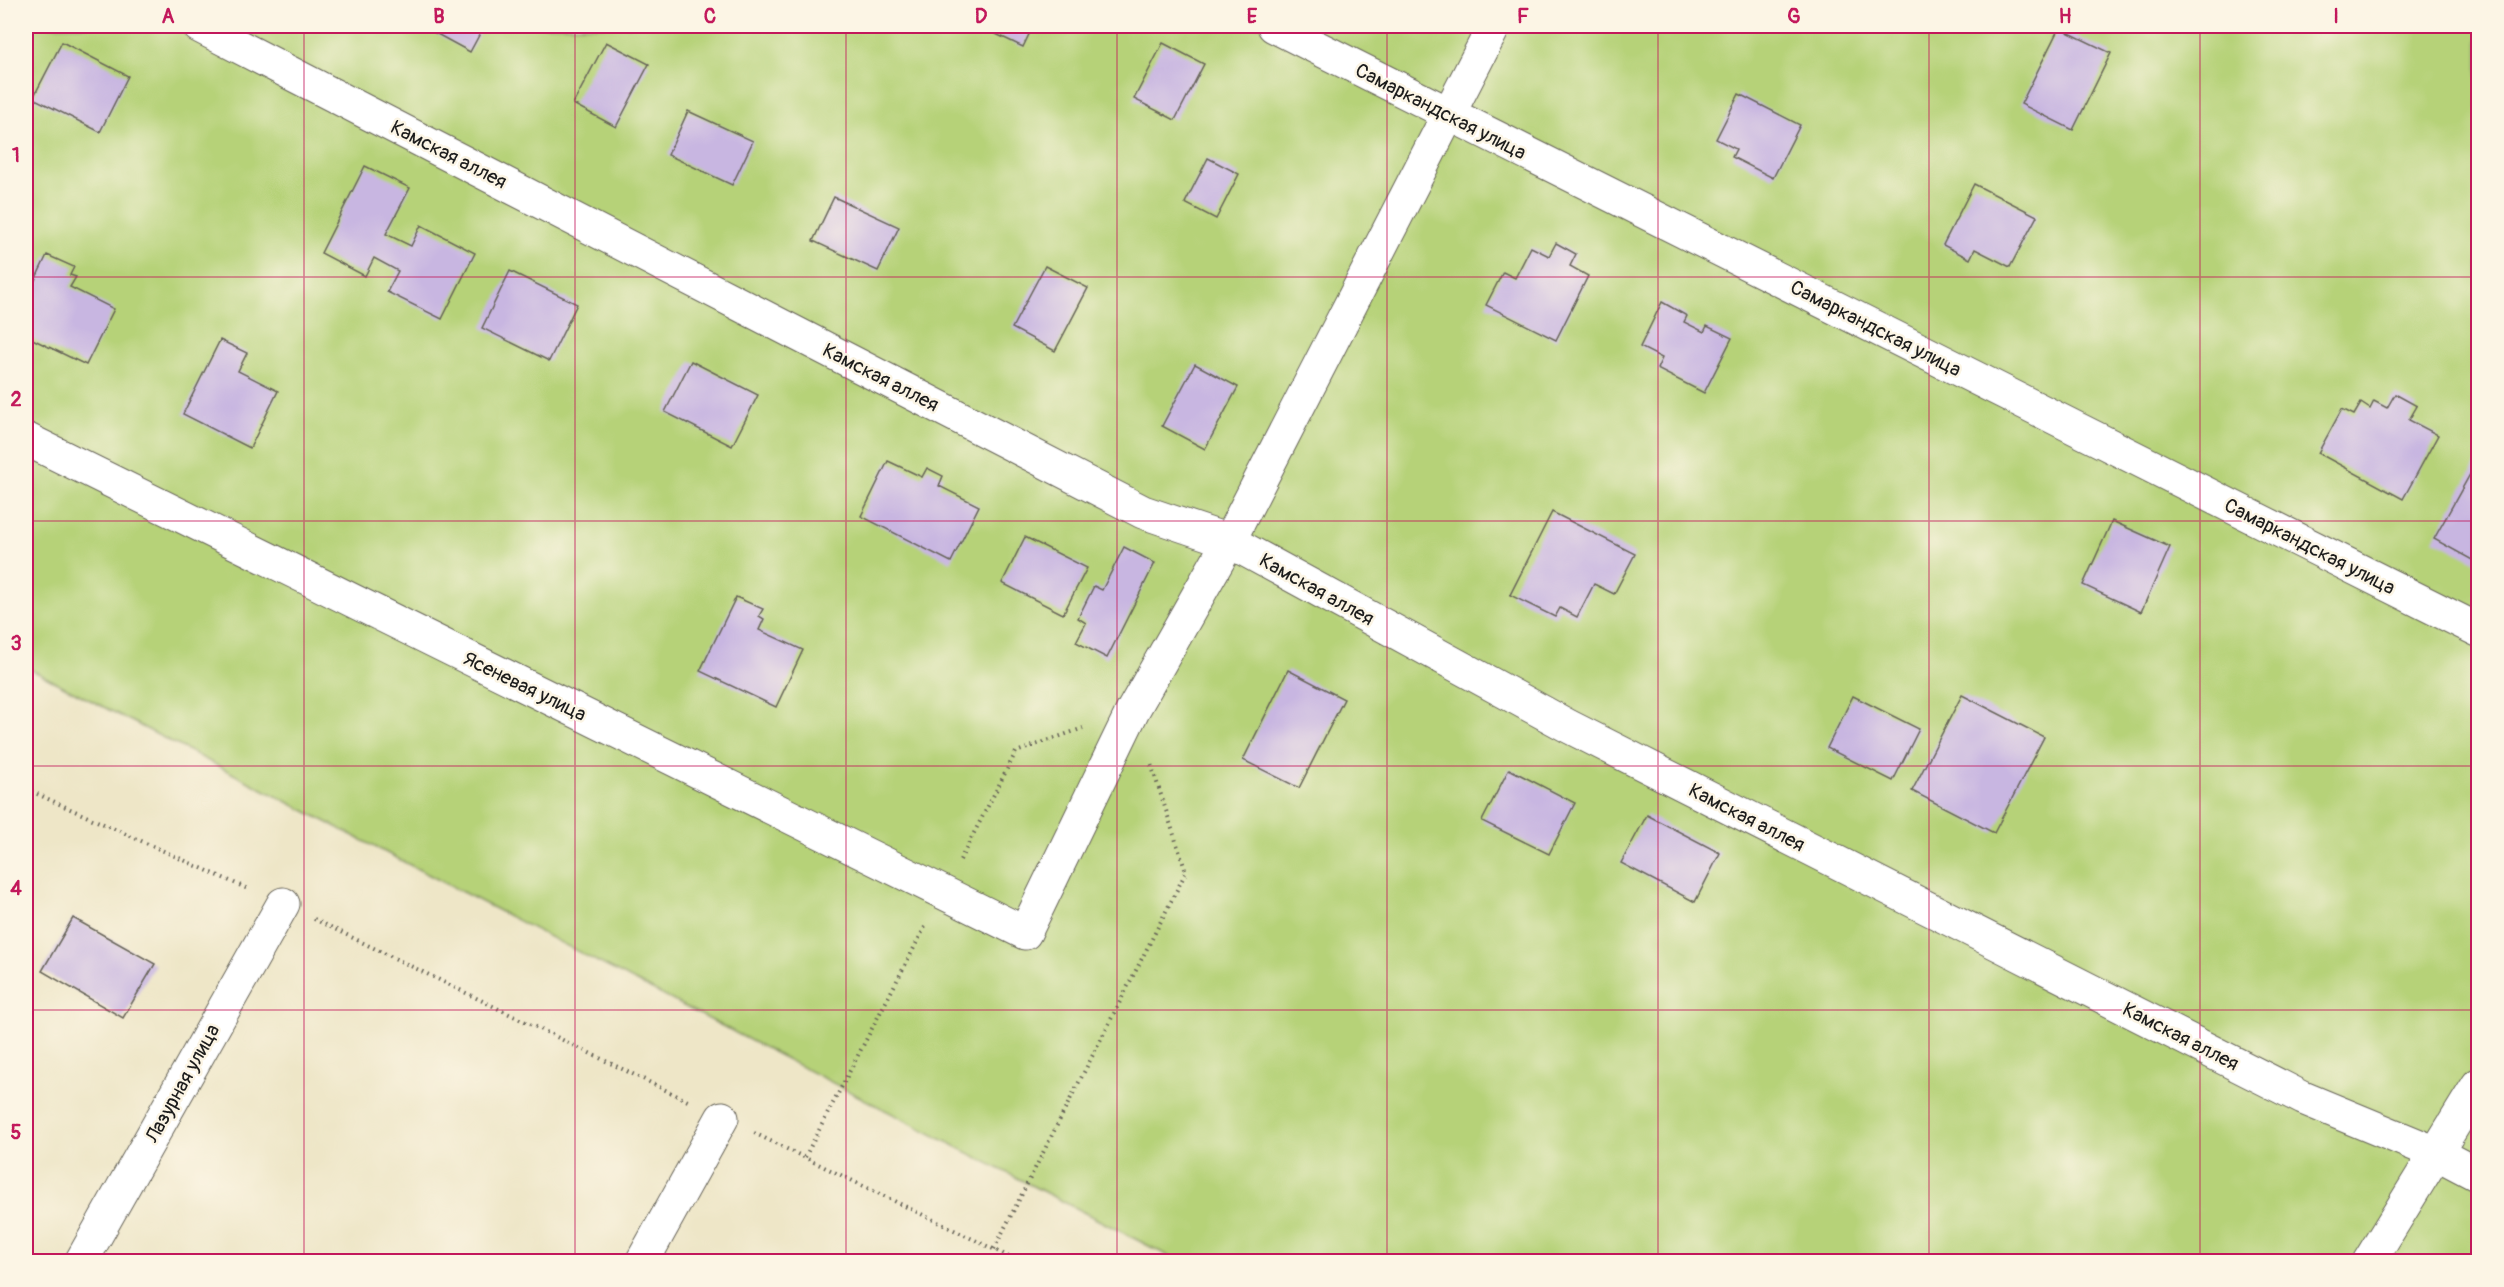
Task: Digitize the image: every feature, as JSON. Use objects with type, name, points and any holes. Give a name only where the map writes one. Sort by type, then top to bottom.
[{"type":"street","name":"Камская аллея","points":[[199,26],[1143,512],[1229,541],[1568,726],[2303,1098],[2436,1153],[2478,1175]]},
{"type":"street","name":"Самаркандская улица","points":[[1274,26],[2478,630]]},
{"type":"street","points":[[1133,710],[1229,541],[1494,26]]},
{"type":"street","name":"Ясеневая улица","points":[[26,439],[1026,933],[1133,710]]},
{"type":"street","name":"Лазурная улица","points":[[81,1262],[283,904]]},
{"type":"street","points":[[2370,1262],[2478,1084]]},
{"type":"street","points":[[642,1262],[722,1118]]},
{"type":"path","points":[[994,1248],[1186,872],[1133,710]]},
{"type":"path","points":[[26,789],[283,904],[1020,1262]]},
{"type":"green space","points":[[26,26],[2478,26],[2478,1261],[1178,1261],[26,667]]},
{"type":"building","points":[[428,26],[484,26],[470,52],[426,28]]},
{"type":"building","points":[[979,26],[1033,26],[1023,47]]},
{"type":"building","points":[[2059,28],[2111,53],[2073,130],[2021,104]]},
{"type":"building","points":[[62,42],[128,76],[100,132],[33,98]]},
{"type":"building","points":[[606,42],[649,64],[616,127],[573,104]]},
{"type":"building","points":[[1163,43],[1204,64],[1175,120],[1134,99]]},
{"type":"building","points":[[1739,94],[1800,125],[1773,178],[1732,157],[1736,149],[1716,139]]},
{"type":"building","points":[[688,111],[753,141],[732,185],[668,155]]},
{"type":"building","points":[[1208,158],[1239,174],[1216,219],[1185,203]]},
{"type":"building","points":[[365,166],[410,188],[386,234],[411,246],[421,225],[475,253],[442,319],[387,292],[398,271],[374,258],[365,276],[321,253]]},
{"type":"building","points":[[1974,184],[2037,216],[2010,267],[1975,249],[1970,259],[1943,245]]},
{"type":"building","points":[[834,197],[899,227],[878,271],[813,241]]},
{"type":"building","points":[[1556,243],[1576,254],[1570,266],[1588,276],[1556,340],[1486,305],[1503,272],[1515,278],[1531,247],[1549,256]]},
{"type":"building","points":[[47,255],[74,267],[70,275],[76,277],[70,287],[114,309],[86,365],[26,336],[26,299]]},
{"type":"building","points":[[1045,266],[1088,288],[1055,351],[1012,328]]},
{"type":"building","points":[[510,271],[577,304],[549,361],[482,328]]},
{"type":"building","points":[[1662,302],[1687,316],[1684,322],[1704,332],[1707,326],[1732,338],[1704,393],[1657,369],[1662,358],[1640,347]]},
{"type":"building","points":[[220,340],[247,353],[238,371],[278,391],[250,448],[183,414]]},
{"type":"building","points":[[691,361],[758,395],[732,446],[665,412]]},
{"type":"building","points":[[1195,364],[1238,387],[1205,449],[1162,426]]},
{"type":"building","points":[[2395,394],[2417,406],[2409,420],[2438,435],[2403,499],[2318,453],[2342,409],[2354,415],[2361,403],[2370,409],[2374,401],[2387,408]]},
{"type":"building","points":[[2478,460],[2478,553],[2474,561],[2434,539]]},
{"type":"building","points":[[888,461],[922,477],[927,468],[943,476],[939,486],[979,506],[951,562],[861,516]]},
{"type":"building","points":[[1552,512],[1635,554],[1614,594],[1594,584],[1577,617],[1560,608],[1555,617],[1510,595]]},
{"type":"building","points":[[2112,521],[2170,547],[2141,612],[2083,585]]},
{"type":"building","points":[[1025,537],[1087,568],[1063,614],[1002,583]]},
{"type":"building","points":[[1124,547],[1155,563],[1107,658],[1076,642],[1086,623],[1078,618],[1094,586],[1102,590]]},
{"type":"building","points":[[736,597],[763,609],[759,616],[764,619],[759,630],[803,650],[776,707],[700,671]]},
{"type":"building","points":[[1288,670],[1344,699],[1299,788],[1243,760]]},
{"type":"building","points":[[1962,695],[2044,737],[1994,833],[1912,791]]},
{"type":"building","points":[[1853,696],[1919,729],[1893,781],[1827,748]]},
{"type":"building","points":[[1509,769],[1575,803],[1549,854],[1482,821]]},
{"type":"building","points":[[1647,815],[1720,853],[1695,902],[1621,863]]},
{"type":"building","points":[[73,918],[155,964],[123,1018],[42,971]]}]
